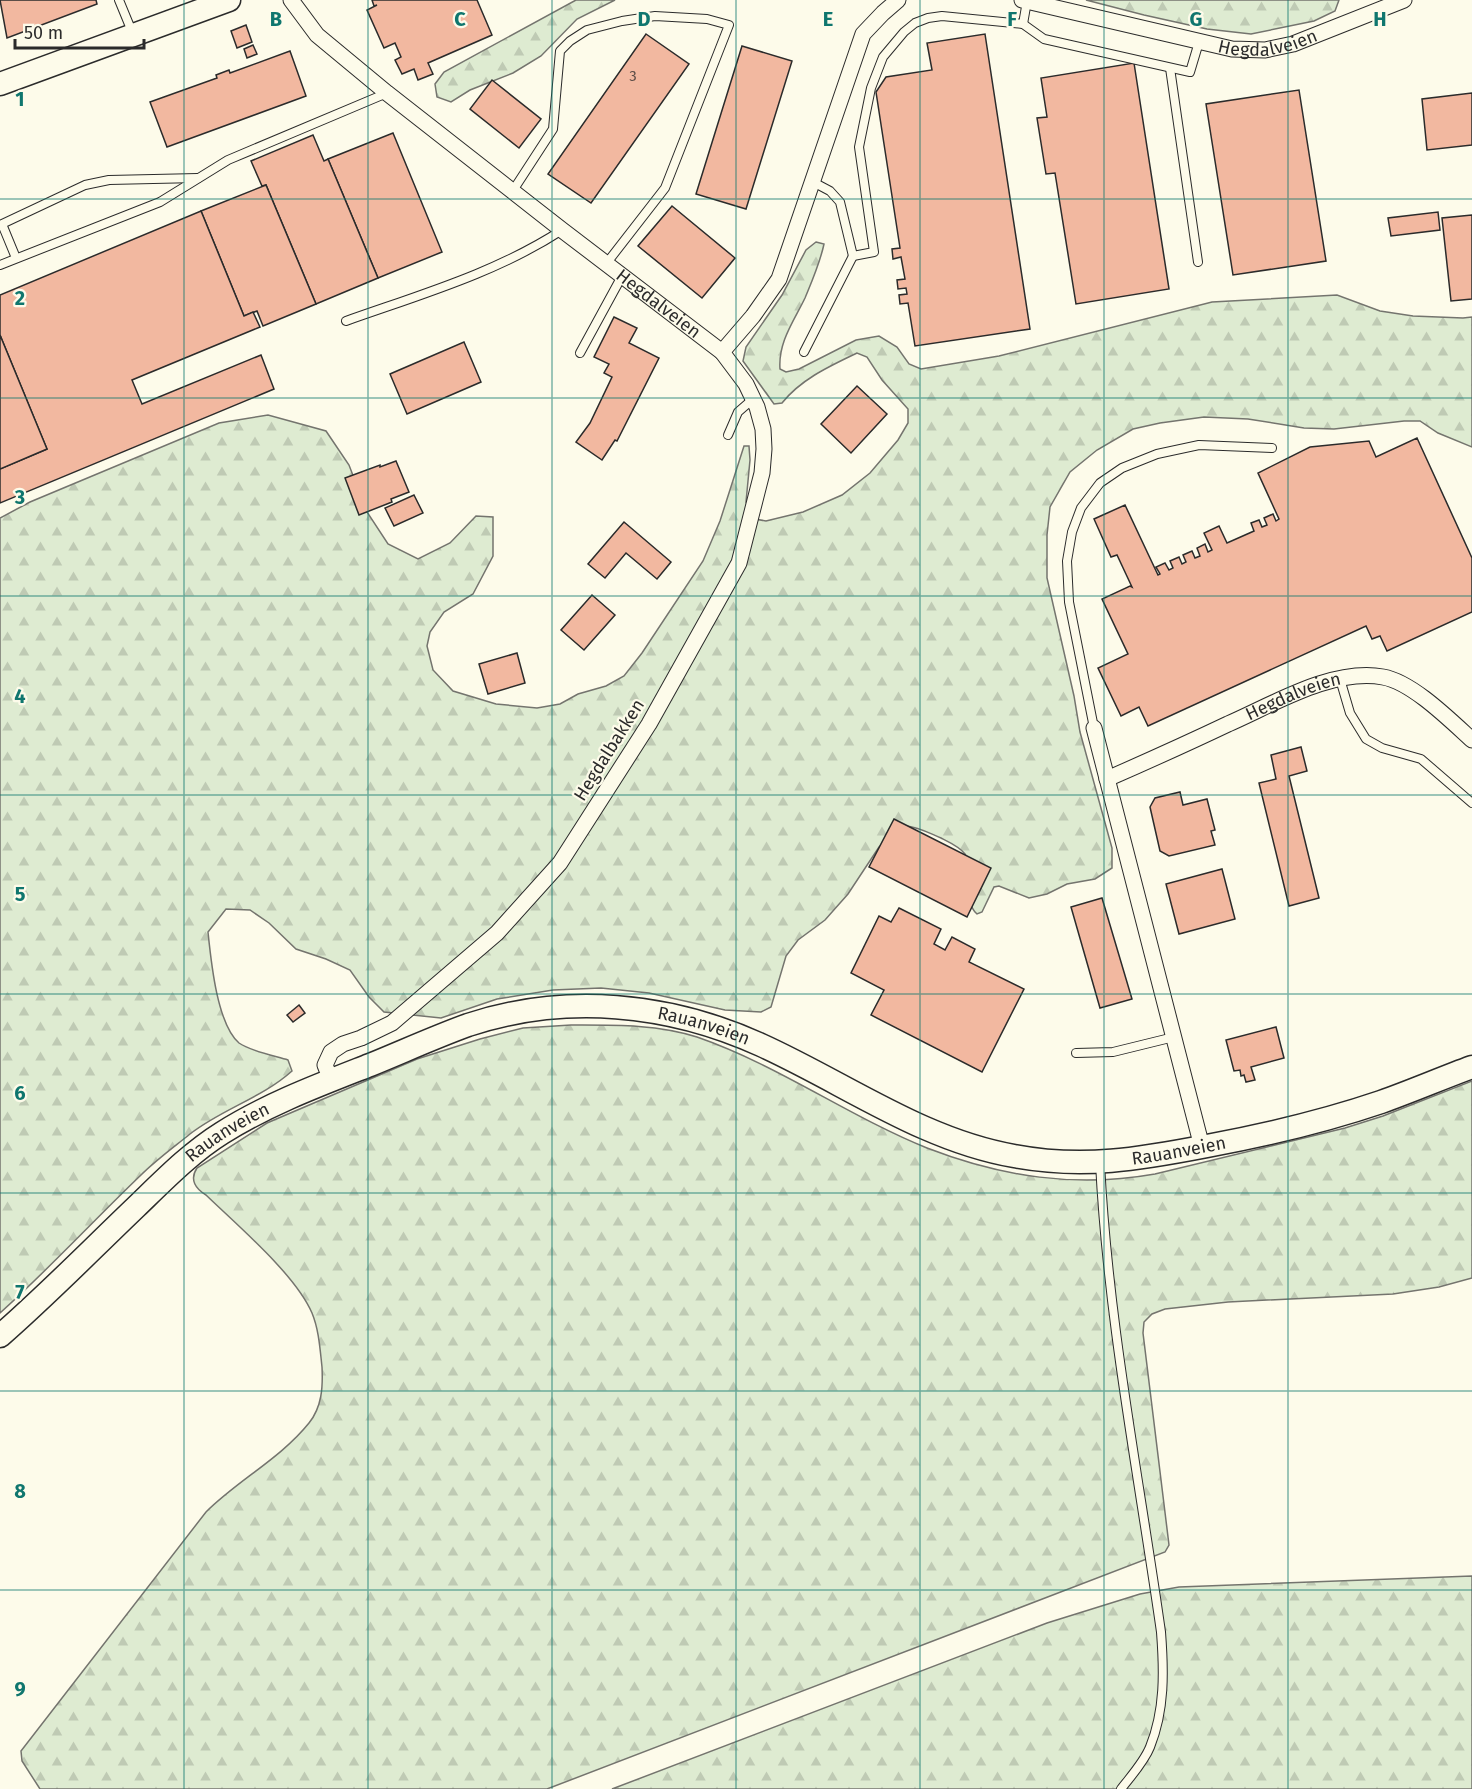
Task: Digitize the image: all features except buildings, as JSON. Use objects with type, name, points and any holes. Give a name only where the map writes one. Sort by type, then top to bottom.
[{"type":"main road","points":[[0,84],[229,0]]},
{"type":"main road","name":"Rauanveien","points":[[0,1336],[204,1145],[247,1118],[331,1080],[468,1025],[504,1015],[554,1007],[620,1006],[681,1016],[729,1031],[764,1046],[929,1130],[958,1142],[1029,1159],[1060,1162],[1151,1158],[1326,1119],[1386,1100],[1472,1067]]},
{"type":"street","name":"Hegdalveien","points":[[291,0],[317,35],[387,93],[512,192],[722,352]]},
{"type":"street","points":[[722,352],[753,316],[779,279],[863,34],[898,0]]},
{"type":"street","name":"Hegdalveien","points":[[1024,1],[1232,50],[1265,50],[1293,44],[1404,0]]},
{"type":"street","name":"Hegdalbakken","points":[[331,1080],[325,1065],[331,1052],[343,1044],[392,1023],[497,933],[560,863],[649,724],[739,563],[762,473],[763,429],[746,384],[722,352]]},
{"type":"street","name":"Hegdalveien","points":[[1107,779],[1312,686],[1360,675],[1385,677],[1405,686],[1438,709],[1472,740]]},
{"type":"street","points":[[1095,728],[1202,1147]]},
{"type":"lane","points":[[119,0],[133,35]]},
{"type":"lane","points":[[1023,24],[1024,1]]},
{"type":"lane","points":[[512,192],[553,129],[560,51],[570,41],[587,30],[655,16],[706,19],[729,25],[665,188],[606,264]]},
{"type":"lane","points":[[853,256],[874,252],[859,147],[871,88],[883,57],[915,23],[942,16],[1023,24],[1044,39],[1190,72],[1199,42]]},
{"type":"lane","points":[[1170,68],[1198,262]]},
{"type":"lane","points":[[0,265],[160,202],[228,160],[387,93]]},
{"type":"lane","points":[[16,258],[2,224],[86,185],[109,180],[199,178]]},
{"type":"lane","points":[[804,352],[853,256],[840,202],[830,191],[813,182]]},
{"type":"lane","points":[[346,321],[497,266],[535,248],[562,230]]},
{"type":"lane","points":[[580,353],[622,276]]},
{"type":"lane","points":[[728,435],[738,412],[753,399]]},
{"type":"lane","points":[[1095,728],[1069,602],[1067,561],[1072,532],[1081,508],[1100,483],[1122,468],[1157,454],[1199,445],[1272,448]]},
{"type":"lane","points":[[1340,679],[1350,713],[1366,739],[1382,748],[1421,759],[1472,803]]},
{"type":"lane","points":[[1076,1053],[1113,1052],[1174,1037]]},
{"type":"lane","points":[[1100,1162],[1103,1214],[1122,1374],[1161,1632],[1163,1666],[1162,1698],[1157,1727],[1149,1749],[1121,1789]]},
{"type":"green space","points":[[576,0],[615,0],[577,19],[541,56],[513,73],[470,90],[451,102],[437,97],[435,84],[444,72]]},
{"type":"green space","points":[[1086,0],[1339,0],[1335,11],[1314,21],[1251,34],[1207,29]]},
{"type":"green space","points":[[816,242],[824,244],[816,272],[784,341],[780,369],[786,372],[799,369],[856,340],[879,336],[897,347],[909,364],[921,369],[999,356],[1212,302],[1337,295],[1380,311],[1413,316],[1472,317],[1472,447],[1438,433],[1420,421],[1334,429],[1304,428],[1248,419],[1204,417],[1133,429],[1097,450],[1070,472],[1050,507],[1047,535],[1047,578],[1080,732],[1112,848],[1112,868],[1095,879],[1067,884],[1047,894],[1029,898],[999,886],[994,887],[982,912],[977,914],[970,902],[969,869],[965,854],[941,838],[905,826],[879,847],[848,894],[825,920],[798,940],[786,956],[771,1007],[761,1012],[725,1010],[649,993],[601,988],[553,990],[497,999],[441,1018],[384,1012],[369,997],[350,970],[296,949],[269,923],[250,910],[226,909],[208,932],[216,991],[225,1022],[239,1043],[256,1051],[288,1060],[292,1071],[268,1089],[202,1125],[159,1159],[0,1313],[0,518],[30,502],[219,423],[268,415],[326,431],[349,465],[367,512],[388,544],[418,559],[450,543],[476,516],[493,517],[493,556],[473,594],[444,612],[430,632],[427,646],[433,670],[453,691],[496,704],[537,708],[560,704],[578,694],[606,686],[624,676],[642,653],[703,561],[720,521],[744,446],[749,446],[750,460],[746,502],[755,519],[766,521],[803,512],[842,495],[870,473],[898,440],[908,423],[908,409],[882,380],[867,357],[857,353],[816,374],[782,403],[774,404],[743,361],[746,347],[782,295],[806,250]]},
{"type":"green space","points":[[571,1025],[650,1027],[697,1037],[727,1048],[927,1148],[1011,1173],[1068,1180],[1126,1178],[1155,1174],[1345,1128],[1383,1116],[1472,1081],[1472,1278],[1439,1287],[1393,1294],[1228,1302],[1165,1309],[1152,1314],[1144,1322],[1143,1333],[1169,1545],[1165,1552],[547,1789],[40,1789],[22,1761],[21,1751],[206,1512],[298,1436],[313,1417],[319,1404],[322,1367],[318,1333],[312,1313],[293,1282],[249,1236],[199,1190],[194,1180],[197,1168],[267,1123],[417,1059],[523,1028]]},
{"type":"green space","points":[[1472,1576],[1472,1789],[612,1789],[1047,1623],[1140,1594],[1179,1587]]}]
